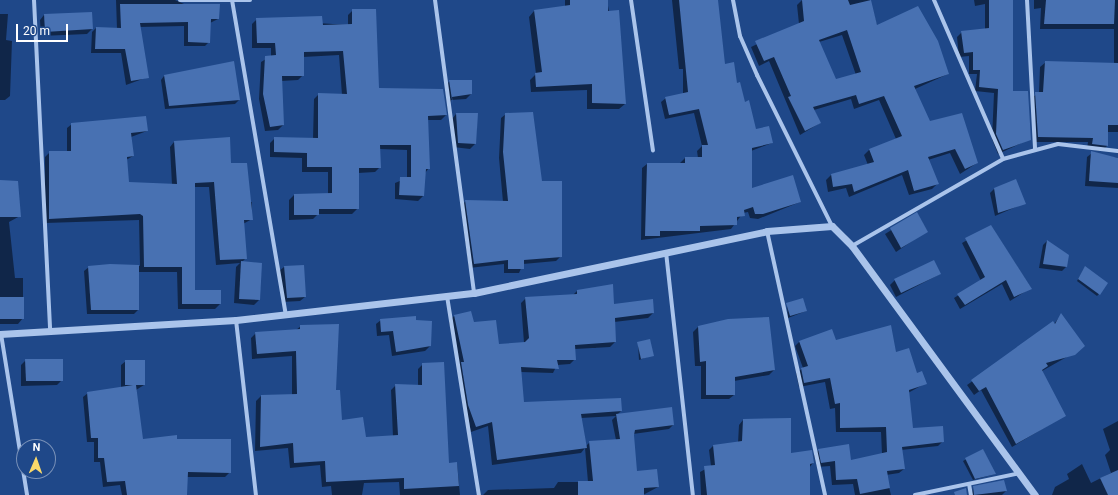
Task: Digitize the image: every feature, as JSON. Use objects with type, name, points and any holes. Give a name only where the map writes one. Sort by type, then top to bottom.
[{"type":"street","points":[[34,0],[50,331]]},
{"type":"street","points":[[180,0],[250,0]]},
{"type":"street","points":[[435,0],[474,293]]},
{"type":"street","points":[[631,0],[653,150]]},
{"type":"street","points":[[733,0],[740,36],[751,62],[832,226],[852,246],[1035,495]]},
{"type":"street","points":[[934,0],[1002,159]]},
{"type":"street","points":[[1027,0],[1035,149]]},
{"type":"street","points":[[232,1],[286,315]]},
{"type":"street","points":[[852,246],[1002,159],[1058,144],[1118,152]]},
{"type":"street","points":[[27,495],[1,334],[236,320],[474,293],[767,231],[832,226]]},
{"type":"street","points":[[767,231],[825,495]]},
{"type":"street","points":[[666,252],[693,495]]},
{"type":"street","points":[[447,296],[479,495]]},
{"type":"street","points":[[236,320],[256,495]]},
{"type":"street","points":[[915,495],[1020,473]]},
{"type":"street","points":[[969,484],[971,495]]},
{"type":"building","points":[[570,0],[608,0],[608,11],[619,10],[626,104],[592,103],[592,84],[536,87],[535,73],[542,72],[534,10],[570,5]]},
{"type":"building","points":[[679,0],[718,0],[725,64],[734,62],[737,83],[740,82],[745,102],[749,100],[756,129],[769,126],[773,143],[752,148],[752,188],[793,175],[801,202],[763,214],[755,214],[753,207],[744,210],[745,216],[737,217],[737,225],[700,226],[700,231],[660,231],[660,236],[645,236],[647,163],[685,163],[685,157],[702,157],[702,145],[708,145],[699,109],[669,115],[665,97],[688,92]]},
{"type":"building","points":[[802,0],[848,0],[850,5],[871,0],[877,25],[918,6],[938,41],[949,74],[914,86],[930,121],[962,113],[978,163],[965,169],[955,149],[928,157],[939,184],[914,191],[908,170],[854,192],[852,184],[833,187],[831,174],[874,162],[869,149],[902,136],[884,96],[859,104],[856,95],[813,107],[821,123],[805,131],[788,97],[791,96],[774,57],[764,61],[755,41],[804,21]],"holes":[[[847,30],[861,72],[836,79],[819,40]]]},
{"type":"building","points":[[989,0],[1013,0],[1013,91],[1028,91],[1031,140],[1003,150],[996,134],[998,89],[979,87],[980,70],[973,70],[973,52],[964,53],[961,31],[989,28]]},
{"type":"building","points":[[1046,0],[1115,0],[1114,24],[1044,24]]},
{"type":"building","points":[[120,4],[220,4],[219,19],[211,19],[210,43],[188,42],[188,22],[140,23],[149,78],[131,81],[125,49],[95,49],[96,27],[121,28]]},
{"type":"building","points":[[352,9],[376,9],[379,88],[443,89],[447,115],[428,116],[430,169],[426,169],[424,196],[399,195],[400,177],[411,177],[411,145],[380,145],[381,168],[359,168],[359,209],[319,209],[319,215],[294,215],[294,194],[332,193],[332,167],[307,167],[307,153],[274,152],[274,137],[318,138],[318,93],[347,94],[343,51],[304,52],[304,76],[282,76],[284,125],[270,127],[263,94],[265,56],[276,55],[275,43],[257,43],[256,18],[322,16],[323,25],[352,24]]},
{"type":"building","points":[[92,12],[93,29],[45,32],[44,14]]},
{"type":"building","points":[[234,61],[240,100],[169,106],[164,75]]},
{"type":"building","points":[[1045,61],[1118,63],[1118,125],[1108,125],[1108,146],[1092,144],[1093,138],[1038,137],[1035,92],[1043,92]]},
{"type":"building","points":[[449,80],[472,80],[472,94],[452,97],[453,106]]},
{"type":"building","points":[[533,112],[542,181],[562,181],[562,257],[524,260],[524,269],[508,269],[508,260],[474,264],[465,200],[508,201],[503,152],[505,113]]},
{"type":"building","points":[[456,113],[478,113],[476,144],[458,143]]},
{"type":"building","points":[[146,116],[148,131],[131,133],[134,156],[127,157],[129,182],[177,184],[174,141],[230,137],[231,163],[247,163],[253,220],[244,220],[247,259],[220,260],[214,182],[195,183],[195,290],[221,290],[221,304],[182,304],[182,267],[144,267],[143,216],[140,214],[49,219],[49,151],[71,151],[71,123]]},
{"type":"building","points":[[1091,151],[1118,158],[1118,183],[1089,181]]},
{"type":"building","points":[[1016,179],[1026,204],[998,213],[994,188]]},
{"type":"building","points":[[0,180],[18,181],[21,217],[0,217]]},
{"type":"building","points":[[917,212],[928,232],[901,248],[890,228]]},
{"type":"building","points":[[991,225],[1032,289],[1014,297],[1006,280],[965,305],[957,294],[985,277],[965,238]]},
{"type":"building","points":[[1047,240],[1069,255],[1067,267],[1043,264]]},
{"type":"building","points":[[934,260],[941,274],[901,293],[894,279]]},
{"type":"building","points":[[241,261],[262,263],[260,300],[239,299]]},
{"type":"building","points":[[110,264],[139,265],[139,310],[91,310],[88,266]]},
{"type":"building","points":[[304,265],[306,297],[287,298],[284,266]]},
{"type":"building","points":[[1085,266],[1108,283],[1100,295],[1078,279]]},
{"type":"building","points":[[613,284],[614,304],[653,299],[654,313],[615,318],[616,342],[575,345],[576,360],[557,360],[559,369],[521,367],[524,402],[621,398],[622,411],[581,414],[587,448],[497,460],[492,422],[476,427],[468,405],[461,362],[464,362],[454,315],[471,311],[474,322],[496,320],[499,344],[525,342],[529,338],[525,297],[577,294],[577,290]]},
{"type":"building","points":[[0,297],[24,297],[24,319],[0,319]]},
{"type":"building","points":[[803,298],[807,311],[790,316],[786,303]]},
{"type":"building","points":[[1061,313],[1085,346],[1075,355],[1046,363],[1048,366],[1042,370],[1066,416],[1016,444],[986,387],[979,391],[971,380],[1053,321],[1055,324]]},
{"type":"building","points":[[416,316],[416,320],[432,321],[431,346],[396,352],[393,331],[381,332],[380,319]]},
{"type":"building","points":[[769,317],[775,370],[735,377],[735,395],[706,395],[706,361],[700,362],[698,326],[728,319]]},
{"type":"building","points":[[339,324],[336,390],[340,390],[342,420],[363,417],[366,437],[398,435],[395,384],[422,385],[422,363],[444,362],[449,463],[457,462],[459,486],[404,489],[404,478],[326,482],[325,461],[294,463],[293,443],[260,447],[261,395],[297,394],[296,351],[257,354],[255,332],[300,329],[300,325]]},
{"type":"building","points":[[891,325],[896,352],[909,348],[917,373],[922,371],[927,384],[909,390],[913,428],[943,426],[944,442],[902,447],[905,469],[887,471],[890,488],[860,494],[857,479],[836,480],[835,461],[821,463],[818,449],[849,444],[851,460],[887,452],[886,427],[840,428],[840,403],[835,404],[830,378],[804,383],[801,368],[808,366],[799,341],[832,329],[836,340]]},
{"type":"building","points":[[650,339],[654,356],[641,359],[637,342]]},
{"type":"building","points":[[25,359],[63,359],[63,381],[26,381]]},
{"type":"building","points":[[125,360],[145,360],[145,385],[136,385],[143,439],[177,435],[177,439],[231,439],[231,473],[188,472],[187,495],[127,495],[125,481],[107,482],[104,458],[98,458],[98,438],[91,438],[87,392],[133,385],[125,385]]},
{"type":"building","points":[[672,407],[674,425],[635,430],[634,435],[637,471],[657,469],[659,487],[644,488],[644,495],[578,495],[578,481],[593,481],[589,441],[620,439],[616,414]]},
{"type":"building","points":[[791,418],[791,453],[812,450],[814,463],[810,464],[810,495],[707,495],[704,466],[715,465],[713,445],[742,441],[743,419]]},
{"type":"building","points":[[983,449],[996,474],[975,479],[965,458]]},
{"type":"building","points":[[1118,470],[1118,495],[1108,495],[1100,478]]},
{"type":"building","points":[[1004,480],[1007,491],[974,495],[973,486]]},
{"type":"building","points":[[966,488],[967,495],[955,495],[954,492]]}]
